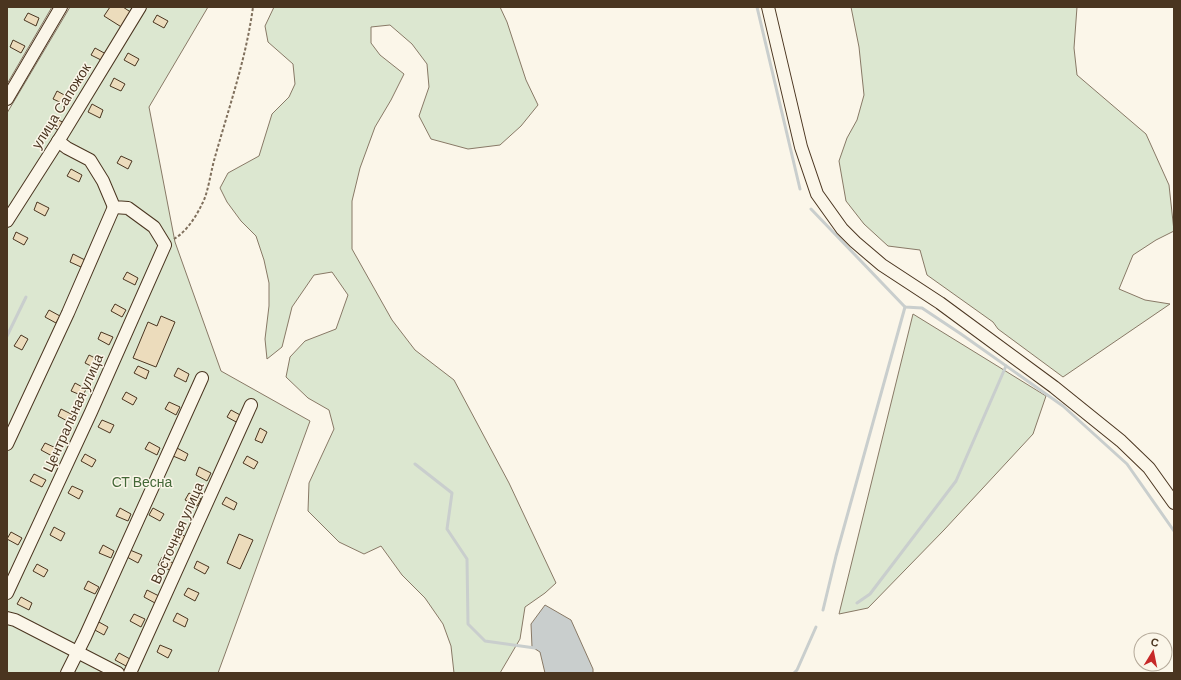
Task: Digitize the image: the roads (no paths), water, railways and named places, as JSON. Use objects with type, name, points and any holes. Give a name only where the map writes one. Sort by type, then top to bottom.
[{"type":"street","name":"улица Сапожок","points":[[7,221],[140,7]]},
{"type":"street","points":[[768,7],[804,154],[817,194],[842,229],[882,265],[940,304],[1054,387],[1121,441],[1149,468],[1174,503]]},
{"type":"street","points":[[7,99],[59,8]]},
{"type":"street","points":[[7,444],[68,314],[114,207],[103,181],[90,160],[67,148],[58,141]]},
{"type":"street","name":"Центральная улица","points":[[7,593],[91,412],[165,246],[154,227],[128,208],[114,207]]},
{"type":"street","points":[[67,673],[85,637],[202,378]]},
{"type":"street","name":"Восточная улица","points":[[130,673],[251,406]]},
{"type":"street","points":[[7,618],[15,620],[118,673]]},
{"type":"waterway","points":[[757,7],[800,189]]},
{"type":"waterway","points":[[811,209],[905,307],[922,308],[1063,406],[1127,464],[1174,531]]},
{"type":"waterway","points":[[7,336],[26,297]]},
{"type":"waterway","points":[[823,610],[836,556],[905,307]]},
{"type":"waterway","points":[[857,603],[870,594],[956,481],[1006,366]]},
{"type":"waterway","points":[[415,464],[452,493],[447,529],[467,559],[468,624],[485,641],[535,648]]},
{"type":"waterway","points":[[794,673],[797,670],[816,627]]},
{"type":"park label","name":"СТ Весна","points":[[142,482]]}]
